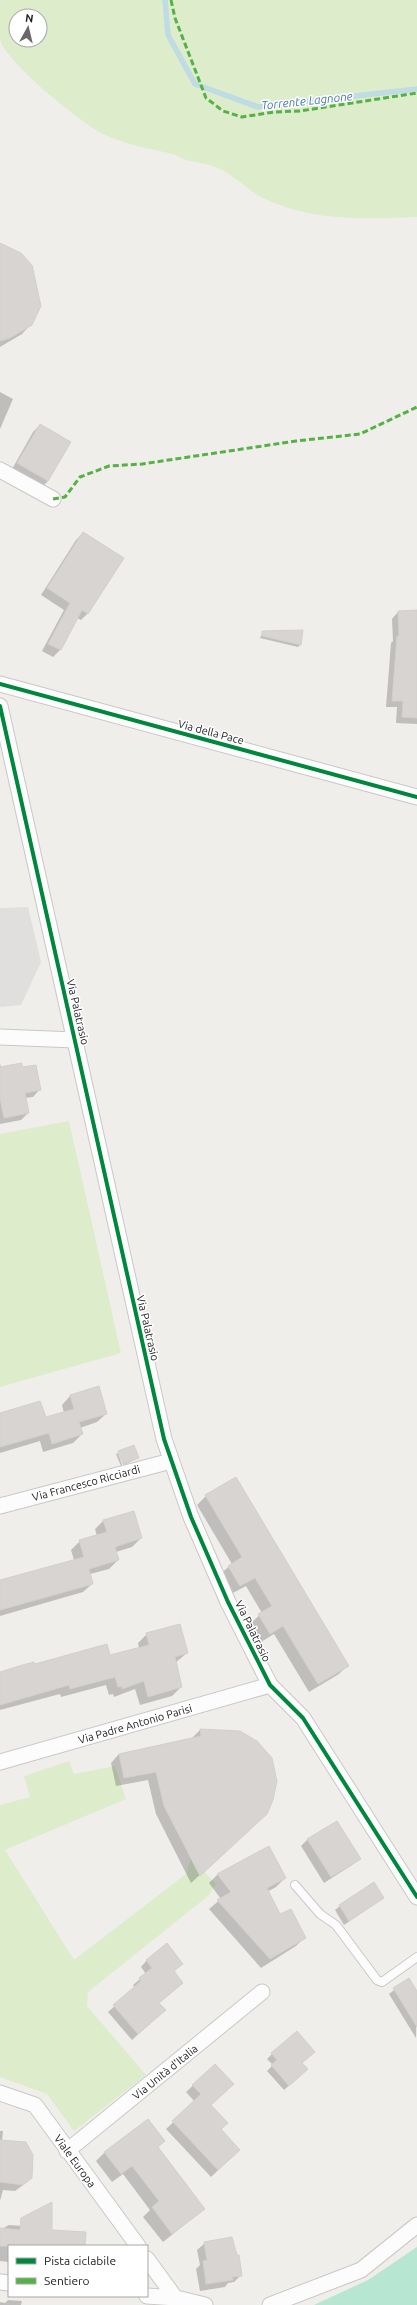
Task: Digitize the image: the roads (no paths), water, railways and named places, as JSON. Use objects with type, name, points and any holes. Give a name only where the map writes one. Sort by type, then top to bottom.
[{"type":"street","points":[[0,470],[53,499]]},
{"type":"street","name":"Via della Pace","points":[[0,684],[417,797]]},
{"type":"street","name":"Via Palatrasio","points":[[0,706],[164,1439],[171,1461],[191,1517],[228,1602],[270,1685],[303,1718],[417,1897]]},
{"type":"street","points":[[0,1037],[75,1040]]},
{"type":"street","name":"Via Francesco Ricciardi","points":[[0,1506],[171,1461]]},
{"type":"street","name":"Via Padre Antonio Parisi","points":[[0,1762],[270,1685]]},
{"type":"street","name":"Via Unità d'Italia","points":[[67,2151],[262,1992]]},
{"type":"street","name":"Viale Europa","points":[[0,2093],[35,2105],[67,2151],[137,2245]]},
{"type":"street","points":[[270,2305],[362,2270],[417,2225]]},
{"type":"street","points":[[148,2260],[178,2302]]},
{"type":"street","points":[[148,2296],[204,2305]]},
{"type":"lane","points":[[295,1885],[320,1914],[336,1925],[377,1980],[382,1982],[417,1957]]},
{"type":"waterway","name":"Torrente Lagnone","points":[[165,0],[168,35],[195,84],[258,107],[417,89]]}]
